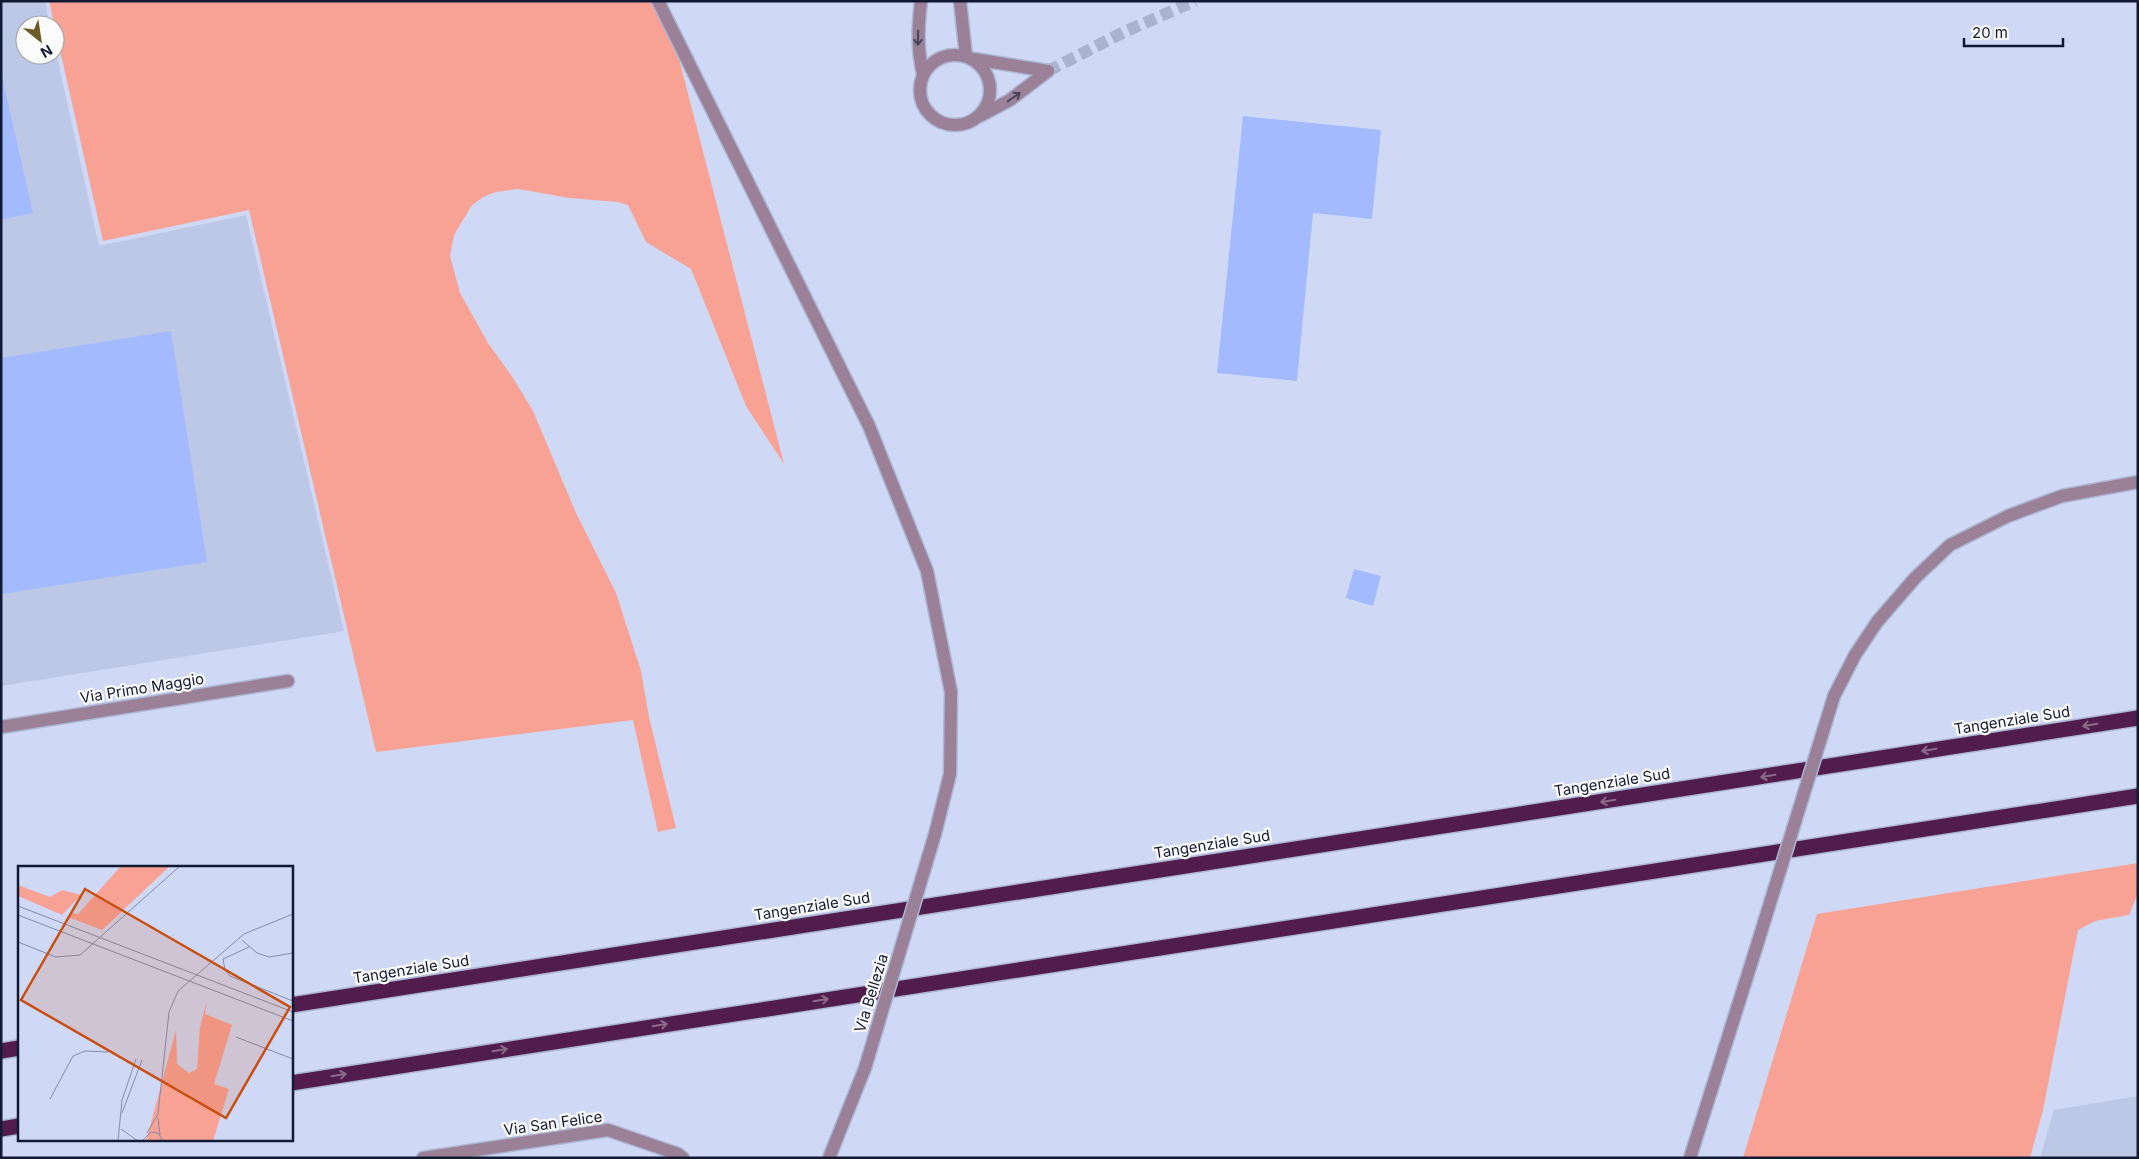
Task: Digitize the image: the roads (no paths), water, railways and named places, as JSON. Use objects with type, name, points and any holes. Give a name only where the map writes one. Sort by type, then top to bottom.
[{"type":"highway","name":"Tangenziale Sud","points":[[292,1005],[2138,718]]},
{"type":"highway","points":[[292,1083],[2138,796]]},
{"type":"highway","points":[[1,1051],[18,1048]]},
{"type":"highway","points":[[1,1128],[18,1126]]},
{"type":"street","name":"Via Bellezia","points":[[658,1],[869,426],[927,570],[951,692],[950,774],[935,834],[865,1068],[829,1158]]},
{"type":"street","points":[[921,1],[918,56],[923,74]]},
{"type":"street","points":[[960,1],[970,58],[983,67],[989,78],[991,89],[989,100],[984,110],[976,118]]},
{"type":"street","points":[[951,55],[970,58],[1048,71],[1010,100],[966,124],[942,123],[932,117],[920,97],[920,85],[923,74],[930,64],[940,58],[951,55]]},
{"type":"street","points":[[1690,1158],[1834,696],[1855,655],[1877,622],[1915,578],[1950,545],[2008,516],[2062,496],[2138,482]]},
{"type":"street","name":"Via Primo Maggio","points":[[1,727],[288,681]]},
{"type":"street","name":"Via San Felice","points":[[423,1158],[608,1130],[678,1154],[684,1158]]},
{"type":"tunnel","points":[[1048,71],[1124,32],[1195,1]]}]
